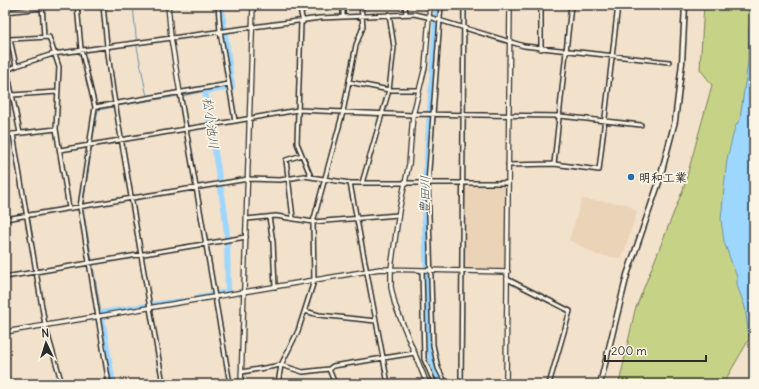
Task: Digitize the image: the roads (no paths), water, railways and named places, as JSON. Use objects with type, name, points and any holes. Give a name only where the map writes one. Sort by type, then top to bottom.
[{"type":"main road","points":[[600,384],[627,275],[666,159],[675,121],[686,5]]},
{"type":"street","points":[[77,5],[81,49],[95,107],[81,207],[109,384]]},
{"type":"street","points":[[103,5],[106,46],[163,384]]},
{"type":"street","points":[[168,5],[171,38],[230,384]]},
{"type":"street","points":[[218,5],[235,121]]},
{"type":"street","points":[[241,384],[254,5]]},
{"type":"street","points":[[299,5],[302,22],[297,143],[311,177]]},
{"type":"street","points":[[301,14],[307,5]]},
{"type":"street","points":[[343,5],[343,16]]},
{"type":"street","points":[[278,384],[281,365],[293,344],[314,281],[313,222],[343,112],[354,56],[363,26],[361,5]]},
{"type":"street","points":[[405,5],[406,14]]},
{"type":"street","points":[[427,384],[393,297],[391,269],[398,215],[409,164],[414,114],[425,67],[431,17],[430,5]]},
{"type":"street","points":[[441,5],[428,183],[434,356],[446,384]]},
{"type":"street","points":[[461,384],[464,5]]},
{"type":"street","points":[[506,384],[510,5]]},
{"type":"street","points":[[541,5],[541,49]]},
{"type":"street","points":[[554,164],[571,5]]},
{"type":"street","points":[[508,165],[554,164],[599,170],[618,5]]},
{"type":"street","points":[[5,12],[42,7],[44,37]]},
{"type":"street","points":[[362,183],[389,90],[394,47],[389,14]]},
{"type":"street","points":[[20,133],[6,70],[16,66],[53,54],[81,49],[343,16],[414,14],[431,17],[541,49],[669,62]]},
{"type":"street","points":[[5,37],[10,39],[49,37],[53,54],[59,67],[56,129],[69,208]]},
{"type":"street","points":[[10,39],[16,66]]},
{"type":"street","points":[[349,82],[389,90],[419,90]]},
{"type":"street","points":[[95,107],[229,85]]},
{"type":"street","points":[[12,95],[57,92]]},
{"type":"street","points":[[60,150],[298,110],[383,114],[558,116],[641,125]]},
{"type":"street","points":[[5,135],[56,129]]},
{"type":"street","points":[[13,134],[45,325],[62,384]]},
{"type":"street","points":[[293,218],[286,160],[302,155]]},
{"type":"street","points":[[5,219],[248,179],[266,178],[280,180],[304,176],[362,183],[508,183]]},
{"type":"street","points":[[350,182],[388,384]]},
{"type":"street","points":[[247,218],[293,218],[313,222],[356,217],[398,215]]},
{"type":"street","points":[[269,217],[273,242],[274,287]]},
{"type":"street","points":[[5,277],[246,237]]},
{"type":"street","points":[[5,332],[366,271],[391,269],[508,272]]},
{"type":"street","points":[[423,270],[424,359],[435,384]]},
{"type":"street","points":[[508,279],[570,311],[549,384]]},
{"type":"street","points":[[305,311],[319,315],[376,321]]},
{"type":"street","points":[[242,372],[281,365],[304,372],[329,369],[333,366],[415,353]]},
{"type":"street","points":[[329,369],[335,384]]},
{"type":"water","points":[[751,24],[754,24],[754,264],[751,286],[754,292],[754,341],[752,341],[751,336],[749,337],[745,307],[737,285],[737,277],[724,242],[721,219],[727,159],[735,127],[740,119],[748,62],[749,27]]},
{"type":"waterway","points":[[133,5],[137,47],[147,97]]},
{"type":"waterway","name":"松小池川","points":[[221,5],[232,87],[205,91],[225,214],[227,238]]},
{"type":"waterway","name":"豊田川","points":[[437,5],[424,201],[430,353],[439,384]]},
{"type":"waterway","points":[[182,96],[205,91]]},
{"type":"waterway","points":[[117,106],[179,96]]},
{"type":"waterway","points":[[92,143],[98,110],[114,107]]},
{"type":"waterway","points":[[83,205],[92,147]]},
{"type":"waterway","points":[[83,208],[101,313]]},
{"type":"waterway","name":"松小池川","points":[[197,298],[228,292],[227,241]]},
{"type":"waterway","name":"松小池川","points":[[152,305],[182,301]]},
{"type":"waterway","name":"松小池川","points":[[113,384],[101,313],[147,306]]},
{"type":"place","name":"明和工業","points":[[631,177]]}]
